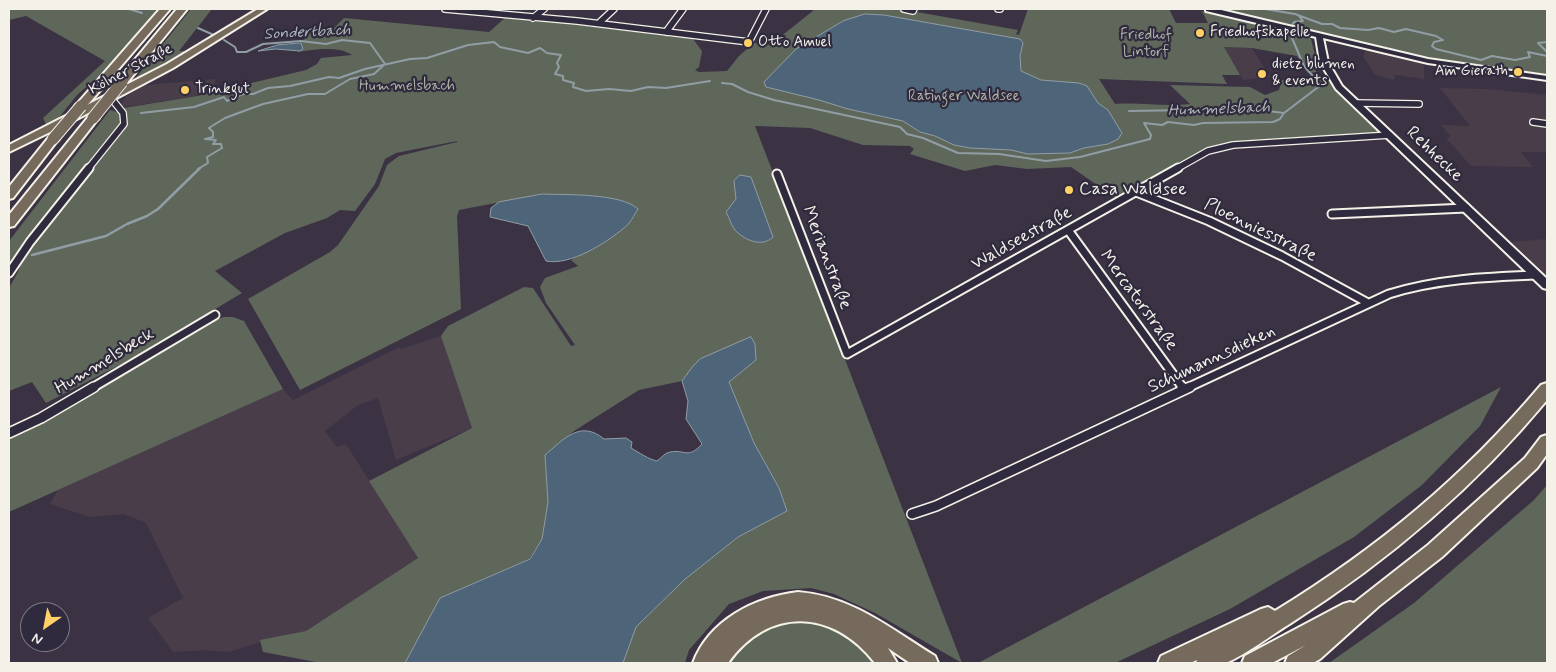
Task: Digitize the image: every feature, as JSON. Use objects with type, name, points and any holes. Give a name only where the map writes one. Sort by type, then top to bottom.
[{"type":"highway","points":[[9,195],[81,106],[165,9]]},
{"type":"highway","points":[[9,223],[182,9]]},
{"type":"highway","points":[[1206,663],[1322,591],[1376,553],[1470,476],[1519,425],[1547,389]]},
{"type":"highway","points":[[1295,663],[1313,652],[1372,600],[1459,530],[1531,463],[1547,442]]},
{"type":"highway","points":[[1168,663],[1322,591]]},
{"type":"highway","points":[[1252,663],[1372,600]]},
{"type":"highway","points":[[703,663],[718,640],[738,620],[762,608],[801,601],[825,604],[851,614],[928,663]]},
{"type":"highway","points":[[716,663],[728,643],[748,626],[772,616],[798,612],[826,615],[851,626],[872,642],[887,663]]},
{"type":"main road","name":"Kölner Straße","points":[[9,149],[111,98],[197,51],[263,9]]},
{"type":"street","points":[[445,9],[599,23],[749,42],[766,9]]},
{"type":"street","points":[[533,18],[544,9]]},
{"type":"street","points":[[599,23],[614,9]]},
{"type":"street","points":[[666,32],[683,9]]},
{"type":"street","points":[[904,9],[912,11],[914,9]]},
{"type":"street","points":[[1209,9],[1428,61],[1547,78]]},
{"type":"street","name":"Rehhecke","points":[[1319,35],[1320,50],[1330,74],[1356,103],[1547,285]]},
{"type":"street","points":[[9,272],[30,242],[124,124],[125,117],[123,112],[111,98]]},
{"type":"street","points":[[1356,103],[1419,104]]},
{"type":"street","points":[[1533,122],[1547,124]]},
{"type":"street","name":"Waldseestraße","points":[[847,354],[1208,151],[1220,147],[1390,135]]},
{"type":"street","name":"Merianstraße","points":[[777,174],[847,354]]},
{"type":"street","name":"Ploenniesstraße","points":[[1136,192],[1225,228],[1368,302]]},
{"type":"street","points":[[1332,214],[1466,208]]},
{"type":"street","name":"Mercatorstraße","points":[[1068,230],[1184,390]]},
{"type":"street","name":"Schumannsdieken","points":[[912,514],[936,506],[1368,302],[1404,288],[1439,280],[1536,275]]},
{"type":"street","name":"Hummelsbeck","points":[[9,433],[40,418],[215,315]]},
{"type":"shaded area","points":[[1223,47],[1252,48],[1270,77],[1243,80]]},
{"type":"shaded area","points":[[1366,50],[1424,64],[1424,79],[1395,75],[1394,80],[1375,75],[1363,56]]},
{"type":"shaded area","points":[[216,79],[213,88],[214,93],[125,107],[121,105],[126,96],[145,85]]},
{"type":"shaded area","points":[[1440,88],[1487,89],[1547,95],[1547,152],[1521,152],[1533,167],[1471,166],[1446,138],[1451,137],[1441,125],[1470,126]]},
{"type":"shaded area","points":[[1547,239],[1547,276],[1512,242]]},
{"type":"shaded area","points":[[441,336],[472,428],[396,460],[378,398],[358,405],[325,431],[337,447],[346,444],[418,558],[306,631],[229,652],[205,650],[173,652],[148,618],[183,598],[146,523],[124,514],[90,517],[50,504],[58,490],[283,389],[293,400],[399,347],[401,349]]},
{"type":"green space","points":[[9,9],[158,9],[113,64],[77,95],[53,125],[46,124],[43,118],[105,61],[26,16],[9,20]]},
{"type":"green space","points":[[191,9],[212,9],[179,51],[185,51],[131,84]]},
{"type":"green space","points":[[808,9],[900,9],[1018,30],[1016,34],[1019,35],[1028,9],[1169,9],[1176,23],[1208,23],[1202,11],[1308,37],[1311,39],[1317,63],[1312,63],[1317,72],[1308,73],[1297,56],[1252,48],[1224,47],[1240,75],[1222,75],[1227,84],[1099,79],[1115,104],[1190,104],[1170,85],[1250,87],[1265,95],[1279,90],[1282,80],[1328,77],[1347,102],[1378,131],[1377,134],[1224,143],[1206,149],[1116,198],[1071,167],[1027,169],[995,165],[965,171],[910,154],[914,149],[910,146],[863,145],[810,128],[755,126],[962,663],[875,613],[834,594],[811,588],[763,591],[729,604],[689,650],[685,663],[623,663],[636,627],[684,580],[738,537],[787,511],[779,488],[754,443],[729,382],[756,360],[751,337],[693,366],[682,381],[639,390],[574,431],[545,455],[548,502],[542,539],[529,559],[440,598],[405,663],[321,663],[263,652],[260,640],[306,631],[418,558],[369,481],[472,428],[441,336],[448,326],[524,287],[533,288],[571,346],[575,345],[546,303],[540,287],[545,278],[578,266],[571,260],[626,227],[543,194],[459,210],[457,216],[461,309],[300,390],[248,299],[330,252],[338,245],[379,186],[387,165],[399,156],[457,141],[396,153],[385,159],[375,184],[355,211],[340,210],[327,218],[285,233],[215,271],[242,293],[133,358],[46,403],[32,382],[9,391],[9,288],[22,260],[33,246],[26,241],[9,265],[9,241],[110,110],[117,112],[118,109],[197,96],[306,70],[317,64],[321,58],[352,55],[332,49],[297,52],[302,49],[301,43],[312,30],[332,30],[344,18],[489,32],[506,17],[592,24],[587,26],[693,39],[702,51],[699,67],[695,70],[699,72],[727,71],[739,56],[754,43],[770,45],[814,10]]},
{"type":"green space","points":[[1219,9],[1547,9],[1547,76],[1410,55]]},
{"type":"green space","points":[[233,317],[244,321],[283,389],[9,512],[9,437],[47,420],[214,320]]},
{"type":"green space","points":[[1501,387],[1480,426],[1422,485],[1354,537],[1230,609],[1115,663],[978,663]]},
{"type":"green space","points":[[1547,485],[1547,663],[1329,663],[1414,603],[1534,500]]},
{"type":"green space","points":[[799,622],[832,628],[852,638],[874,663],[727,663],[741,646],[758,634],[788,623]]},
{"type":"water","points":[[865,14],[884,15],[1020,39],[1023,43],[1020,56],[1021,71],[1041,80],[1079,83],[1087,86],[1098,103],[1108,110],[1122,133],[1118,139],[1108,144],[1084,148],[1070,153],[1028,154],[1011,150],[970,148],[954,145],[935,136],[920,132],[903,121],[848,109],[766,87],[764,82],[796,49],[843,21]]},
{"type":"water","points":[[301,43],[303,49],[300,51],[276,49],[258,51],[277,45]]},
{"type":"water","points":[[740,175],[751,177],[773,237],[769,240],[759,242],[743,237],[734,228],[726,212],[736,199],[734,181]]},
{"type":"water","points":[[543,194],[607,197],[630,204],[638,209],[626,226],[598,246],[566,260],[546,261],[528,226],[490,217],[491,208],[499,202]]},
{"type":"water","points":[[751,337],[755,344],[756,360],[729,382],[754,443],[779,488],[787,511],[738,537],[684,580],[636,627],[623,663],[405,663],[440,598],[530,559],[542,539],[548,502],[545,455],[565,438],[580,431],[595,433],[604,439],[626,438],[632,442],[631,448],[657,461],[667,453],[677,451],[692,452],[702,444],[686,419],[688,401],[682,381],[700,359]]},
{"type":"waterway","name":"Sondertbach","points":[[129,9],[142,13]]},
{"type":"waterway","points":[[1265,9],[1295,14],[1322,24],[1332,24],[1340,28],[1368,30],[1379,28],[1394,32],[1406,29],[1436,36],[1443,40],[1434,42],[1432,46],[1436,49],[1481,60],[1492,56],[1515,60],[1530,57],[1528,52],[1547,56]]},
{"type":"waterway","name":"Hummelsbach","points":[[1292,25],[1294,22],[1303,21],[1299,16]]},
{"type":"waterway","name":"Sondertbach","points":[[198,28],[216,36]]},
{"type":"waterway","name":"Hummelsbach","points":[[1284,113],[1321,85],[1304,66],[1289,31]]},
{"type":"waterway","name":"Sondertbach","points":[[224,40],[235,47],[237,52],[246,52],[263,44],[301,41],[326,44],[342,40],[370,43],[384,65]]},
{"type":"waterway","name":"Hummelsbach","points":[[384,65],[410,59],[427,58],[468,45],[494,42],[500,47],[528,53],[540,48],[547,53],[561,55],[557,63],[559,67],[555,74],[563,76],[563,80],[574,83],[573,87],[586,91],[609,89],[631,91],[648,87],[666,88],[710,81]]},
{"type":"waterway","points":[[1547,42],[1538,43],[1547,52]]},
{"type":"waterway","name":"Hummelsbach","points":[[141,113],[194,107],[224,97],[227,101],[243,94],[253,94],[268,88],[290,86],[329,77],[339,78],[384,65]]},
{"type":"waterway","points":[[198,169],[208,163],[207,157],[222,148],[221,144],[213,144],[216,140],[205,139],[213,137],[213,132],[209,128],[225,118],[263,104],[308,94],[325,94],[350,79],[374,74],[384,65]]},
{"type":"waterway","name":"Hummelsbach","points":[[722,83],[732,84],[748,92],[774,100],[900,127],[907,134],[923,138],[958,153],[999,154],[1046,161],[1080,157],[1150,139],[1151,135],[1144,123],[1162,125],[1168,122],[1194,125],[1203,123],[1273,122],[1280,119],[1284,113]]},
{"type":"waterway","points":[[1129,111],[1252,109],[1284,113]]},
{"type":"waterway","points":[[32,255],[106,236],[127,224],[147,216],[158,209],[200,168]]},
{"type":"place","name":"Friedhofskapelle","points":[[1200,33]]},
{"type":"place","name":"Otto Amuel","points":[[748,43]]},
{"type":"place","name":"Am Gierath","points":[[1518,72]]},
{"type":"place","name":"dietz blumen & events","points":[[1262,74]]},
{"type":"place","name":"Trinkgut","points":[[185,90]]},
{"type":"place","name":"Casa Waldsee","points":[[1069,190]]},
{"type":"park label","name":"Friedhof Lintorf","points":[[1146,44]]},
{"type":"park label","name":"Ratinger Waldsee","points":[[964,97]]}]
